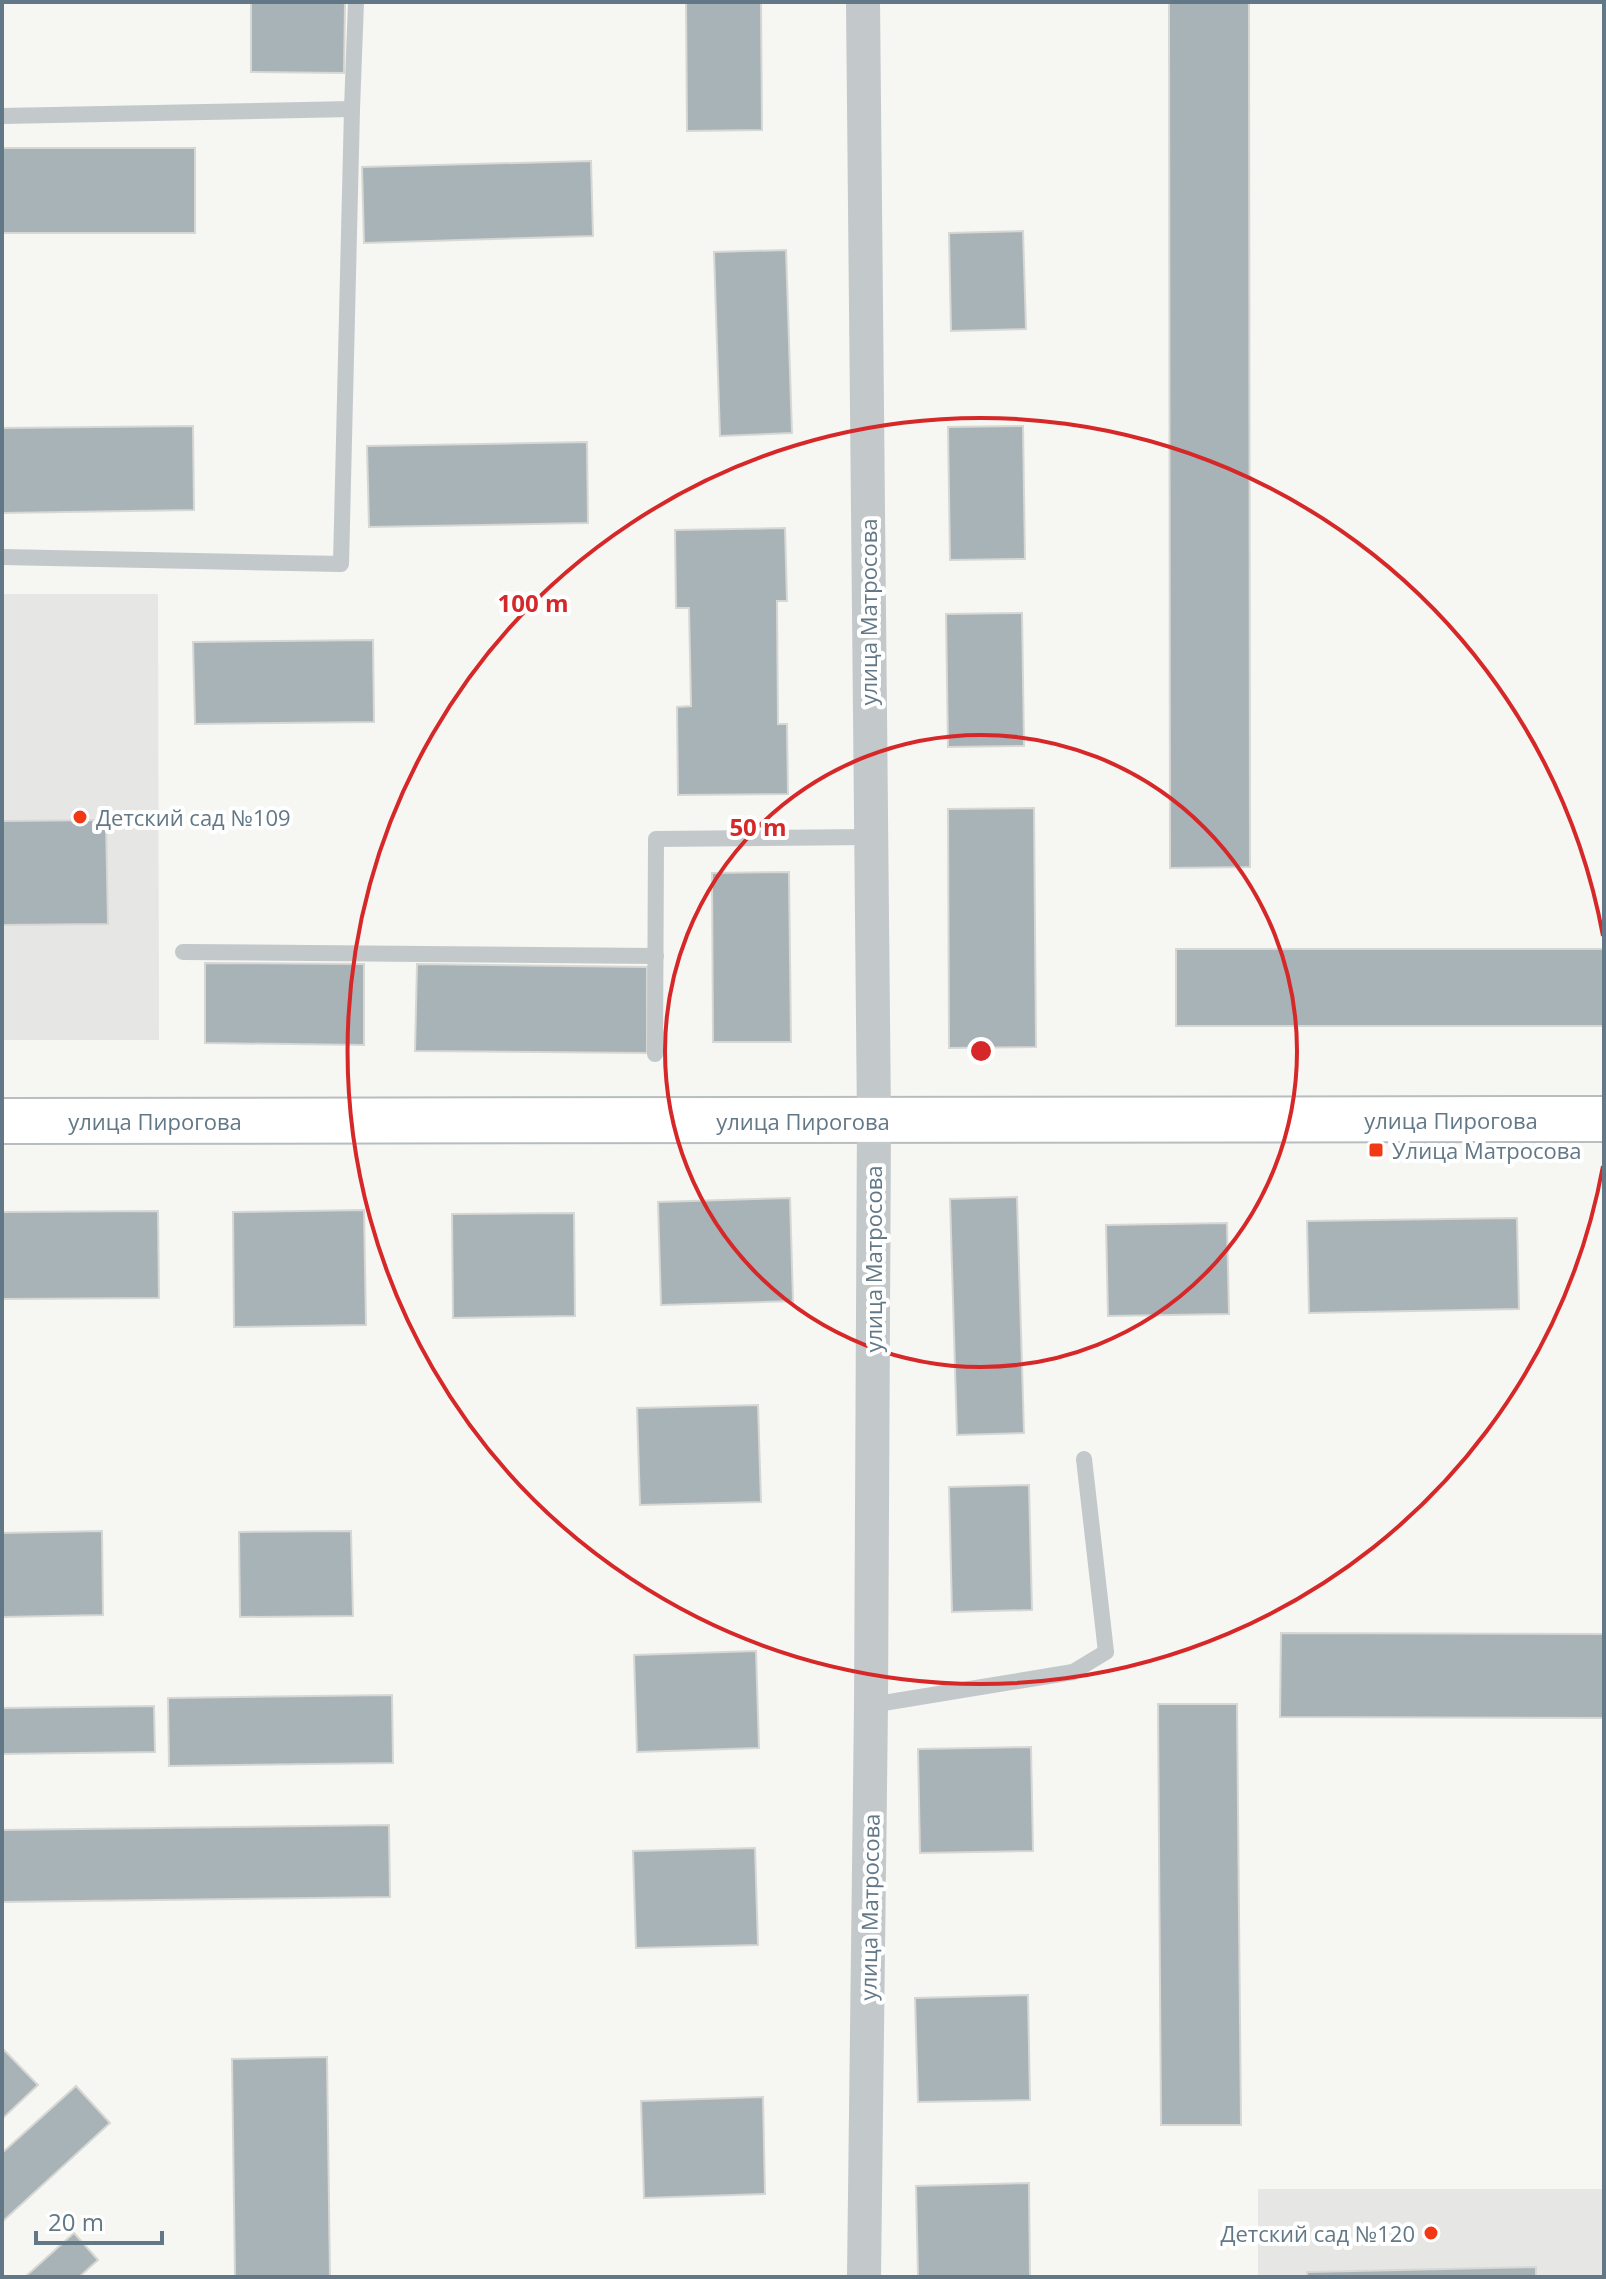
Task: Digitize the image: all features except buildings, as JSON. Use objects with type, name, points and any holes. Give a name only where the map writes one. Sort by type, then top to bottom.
[{"type":"street","name":"улица Матросова","points":[[863,2],[874,1121],[864,2277]]},
{"type":"street","name":"улица Пирогова","points":[[2,1121],[1604,1119]]},
{"type":"lane","points":[[2,557],[341,564],[356,2]]},
{"type":"lane","points":[[2,116],[352,109]]},
{"type":"lane","points":[[655,1054],[656,839],[870,837]]},
{"type":"lane","points":[[183,952],[656,956]]},
{"type":"lane","points":[[871,1705],[1073,1672],[1106,1652],[1084,1459]]},
{"type":"shaded area","name":"Детский сад №109","points":[[2,594],[158,594],[159,1040],[2,1040]]},
{"type":"shaded area","name":"Детский сад №120","points":[[1258,2189],[1604,2189],[1604,2277],[1258,2277]]},
{"type":"place","name":"Детский сад №109","points":[[80,817]]},
{"type":"place","name":"Улица Матросова","points":[[1376,1150]]},
{"type":"place","name":"Детский сад №120","points":[[1431,2233]]}]
